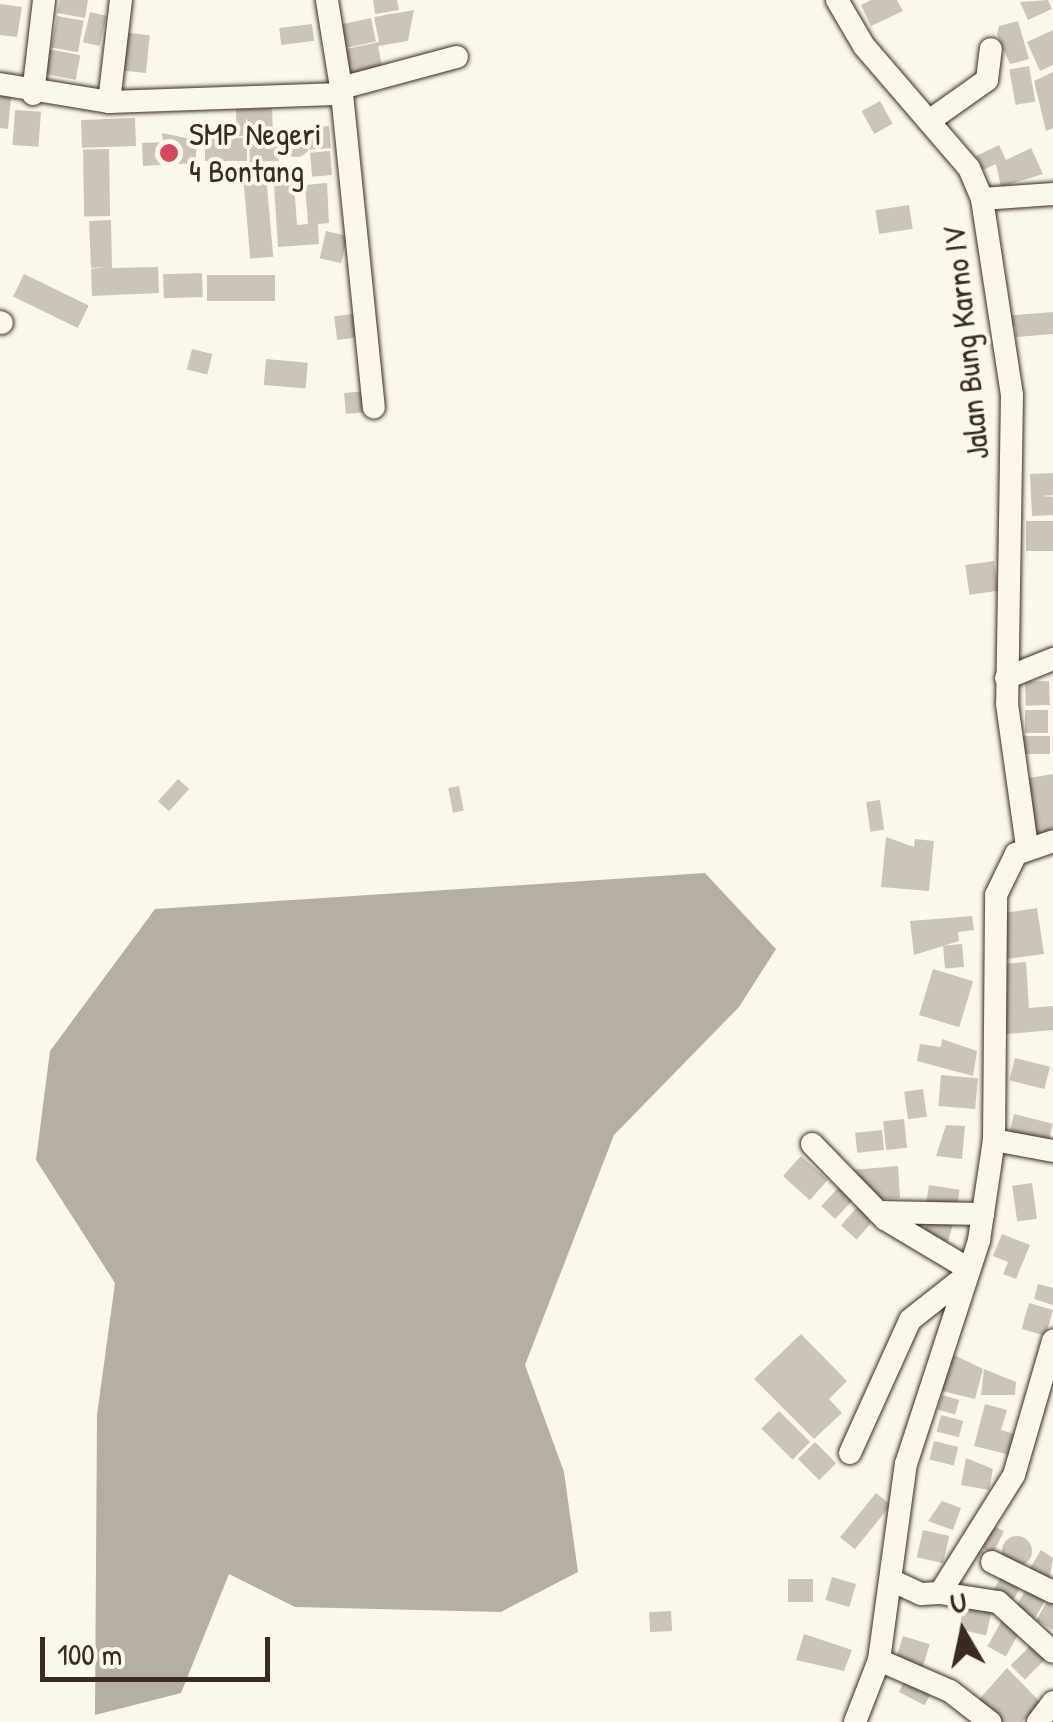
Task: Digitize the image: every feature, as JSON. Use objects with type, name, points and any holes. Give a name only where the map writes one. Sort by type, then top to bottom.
[{"type":"street","points":[[33,94],[44,0]]},
{"type":"street","points":[[109,102],[121,0]]},
{"type":"street","points":[[328,0],[374,408]]},
{"type":"street","name":"Jalan Bung Karno IV","points":[[838,0],[864,46],[969,168],[982,199],[1012,395],[1011,597],[1006,678],[1027,847]]},
{"type":"street","points":[[928,121],[987,80],[990,49]]},
{"type":"street","points":[[0,84],[33,94],[109,102],[341,91],[458,56]]},
{"type":"street","points":[[982,199],[1053,194]]},
{"type":"street","points":[[1006,678],[1053,659]]},
{"type":"street","points":[[855,1722],[879,1660],[906,1464],[983,1214],[994,1140],[996,895],[1008,864],[1027,847],[1053,841]]},
{"type":"street","points":[[994,1140],[1053,1151]]},
{"type":"street","points":[[812,1144],[878,1212],[968,1272]]},
{"type":"street","points":[[878,1212],[983,1214]]},
{"type":"street","points":[[850,1453],[910,1320],[968,1272]]},
{"type":"street","points":[[940,1592],[1014,1476],[1053,1341]]},
{"type":"street","points":[[992,1562],[1053,1592]]},
{"type":"street","points":[[893,1580],[921,1594],[940,1592],[998,1602],[1053,1652]]},
{"type":"street","points":[[879,1660],[950,1690],[990,1722]]},
{"type":"street","points":[[1038,1722],[1053,1702]]},
{"type":"shaded area","points":[[705,873],[776,949],[739,1007],[614,1135],[525,1365],[564,1472],[578,1572],[501,1612],[295,1607],[229,1574],[181,1693],[95,1715],[97,1415],[115,1283],[36,1160],[50,1051],[155,909]]},
{"type":"building","points":[[60,0],[88,0],[85,18],[57,13]]},
{"type":"building","points":[[373,0],[397,0],[399,10],[375,14]]},
{"type":"building","points":[[871,0],[897,0],[903,11],[871,26],[861,5]]},
{"type":"building","points":[[1048,0],[1052,9],[1028,20],[1020,2]]},
{"type":"building","points":[[0,4],[22,7],[17,37],[0,35]]},
{"type":"building","points":[[414,10],[408,41],[378,46],[383,72],[347,79],[341,50],[379,42],[374,17]]},
{"type":"building","points":[[90,12],[107,16],[100,46],[83,42]]},
{"type":"building","points":[[57,16],[84,21],[78,52],[51,48]]},
{"type":"building","points":[[371,18],[376,41],[341,49],[336,25]]},
{"type":"building","points":[[1018,21],[1029,59],[1010,64],[997,35],[999,26]]},
{"type":"building","points":[[312,24],[314,41],[281,45],[279,28]]},
{"type":"building","points":[[1053,30],[1053,65],[1040,71],[1027,42]]},
{"type":"building","points":[[120,32],[150,35],[146,73],[116,70]]},
{"type":"building","points":[[48,49],[80,55],[76,80],[43,74]]},
{"type":"building","points":[[1029,66],[1035,101],[1016,105],[1009,69]]},
{"type":"building","points":[[1053,72],[1053,128],[1046,131],[1034,81]]},
{"type":"building","points":[[0,96],[11,97],[8,129],[0,128]]},
{"type":"building","points":[[880,101],[893,124],[874,134],[862,111]]},
{"type":"building","points":[[272,108],[273,135],[237,136],[236,109]]},
{"type":"building","points":[[15,110],[41,112],[38,147],[13,145]]},
{"type":"building","points":[[135,118],[136,146],[82,148],[81,120]]},
{"type":"building","points":[[329,126],[331,148],[310,150],[308,128]]},
{"type":"building","points":[[296,129],[306,133],[310,143],[306,153],[296,157],[286,153],[282,143],[286,133]]},
{"type":"building","name":"SMP Negeri 4 Bontang","points":[[162,133],[196,140],[196,163],[143,166],[142,143],[163,142]]},
{"type":"building","points":[[278,137],[279,161],[250,162],[249,138]]},
{"type":"building","points":[[205,138],[247,138],[247,161],[205,161]]},
{"type":"building","points":[[999,145],[1006,160],[1031,148],[1043,174],[1001,187],[996,164],[983,170],[976,156]]},
{"type":"building","points":[[83,149],[109,149],[110,216],[84,216]]},
{"type":"building","points":[[330,151],[332,175],[312,177],[310,153]]},
{"type":"building","points":[[265,163],[273,257],[250,259],[242,165]]},
{"type":"building","points":[[294,183],[297,225],[308,224],[305,185],[327,183],[329,223],[318,224],[319,244],[278,247],[274,185]]},
{"type":"building","points":[[909,205],[913,229],[879,234],[875,210]]},
{"type":"building","points":[[111,220],[112,268],[158,267],[159,293],[92,296],[91,269],[106,267],[91,268],[89,221]]},
{"type":"building","points":[[326,231],[347,236],[341,263],[320,258]]},
{"type":"building","points":[[202,273],[203,297],[164,298],[163,274]]},
{"type":"building","points":[[24,274],[89,306],[78,328],[13,296]]},
{"type":"building","points":[[207,275],[275,275],[275,301],[207,301]]},
{"type":"building","points":[[1053,312],[1053,334],[1016,337],[1015,326],[1006,327],[1005,316]]},
{"type":"building","points":[[360,313],[363,337],[337,340],[334,316]]},
{"type":"building","points":[[192,349],[212,354],[207,374],[187,369]]},
{"type":"building","points":[[266,359],[308,363],[306,389],[264,385]]},
{"type":"building","points":[[367,391],[369,412],[346,414],[344,393]]},
{"type":"building","points":[[1053,473],[1053,495],[1042,496],[1053,497],[1053,515],[1032,516],[1030,474]]},
{"type":"building","points":[[1026,521],[1053,521],[1053,551],[1026,551]]},
{"type":"building","points":[[994,561],[998,591],[969,595],[965,565]]},
{"type":"building","points":[[1049,681],[1050,705],[1026,706],[1025,682]]},
{"type":"building","points":[[1025,710],[1048,710],[1048,733],[1025,733]]},
{"type":"building","points":[[1022,736],[1050,736],[1050,754],[1022,754]]},
{"type":"building","points":[[1053,774],[1053,835],[1033,838],[1023,779]]},
{"type":"building","points":[[178,779],[189,789],[169,811],[158,801]]},
{"type":"building","points":[[459,786],[464,811],[453,813],[448,788]]},
{"type":"building","points":[[880,800],[884,830],[870,832],[866,802]]},
{"type":"building","points":[[886,837],[914,847],[915,839],[934,841],[929,891],[881,887]]},
{"type":"building","points":[[1037,908],[1044,954],[1006,959],[1004,913]]},
{"type":"building","points":[[972,916],[974,930],[958,932],[959,941],[914,955],[910,921]]},
{"type":"building","points":[[962,944],[964,967],[945,969],[943,946]]},
{"type":"building","points":[[1026,962],[1029,1008],[1053,1006],[1053,1030],[1006,1034],[1001,964]]},
{"type":"building","points":[[933,969],[973,981],[959,1027],[919,1015]]},
{"type":"building","points":[[942,1039],[977,1051],[973,1076],[917,1061],[920,1044],[941,1047]]},
{"type":"building","points":[[1015,1058],[1050,1067],[1044,1089],[1009,1080]]},
{"type":"building","points":[[941,1075],[978,1078],[975,1109],[938,1106]]},
{"type":"building","points":[[923,1089],[927,1117],[908,1119],[904,1092]]},
{"type":"building","points":[[1014,1114],[1053,1124],[1047,1145],[1009,1135]]},
{"type":"building","points":[[904,1119],[907,1148],[886,1150],[883,1121]]},
{"type":"building","points":[[946,1125],[965,1126],[962,1159],[936,1156]]},
{"type":"building","points":[[882,1130],[884,1150],[857,1153],[855,1133]]},
{"type":"building","points":[[801,1156],[828,1180],[810,1200],[783,1176]]},
{"type":"building","points":[[898,1166],[900,1198],[866,1195],[852,1170]]},
{"type":"building","points":[[1032,1183],[1037,1219],[1017,1221],[1012,1186]]},
{"type":"building","points":[[929,1185],[960,1190],[956,1210],[926,1205]]},
{"type":"building","points":[[839,1187],[853,1200],[835,1219],[821,1206]]},
{"type":"building","points":[[858,1206],[874,1220],[857,1239],[841,1226]]},
{"type":"building","points":[[928,1217],[953,1224],[946,1247],[921,1240]]},
{"type":"building","points":[[1002,1234],[1030,1245],[1016,1279],[1003,1274],[1008,1262],[993,1256]]},
{"type":"building","points":[[1038,1284],[1053,1288],[1053,1305],[1034,1299]]},
{"type":"building","points":[[1029,1303],[1053,1310],[1046,1336],[1022,1329]]},
{"type":"building","points":[[801,1334],[847,1381],[829,1399],[842,1413],[814,1439],[754,1379]]},
{"type":"building","points":[[952,1354],[983,1369],[975,1399],[942,1391]]},
{"type":"building","points":[[984,1369],[1016,1382],[1015,1395],[981,1395]]},
{"type":"building","points":[[942,1395],[959,1400],[955,1414],[938,1409]]},
{"type":"building","points":[[985,1404],[1007,1410],[1001,1430],[1015,1434],[1010,1455],[974,1446]]},
{"type":"building","points":[[779,1411],[810,1442],[792,1460],[761,1429]]},
{"type":"building","points":[[941,1415],[963,1421],[959,1437],[937,1431]]},
{"type":"building","points":[[934,1441],[958,1447],[954,1465],[929,1459]]},
{"type":"building","points":[[815,1442],[836,1463],[819,1480],[798,1459]]},
{"type":"building","points":[[966,1458],[993,1469],[989,1490],[961,1485]]},
{"type":"building","points":[[876,1493],[891,1505],[855,1549],[840,1537]]},
{"type":"building","points":[[942,1501],[961,1508],[953,1530],[928,1521]]},
{"type":"building","points":[[988,1523],[1004,1531],[993,1553],[977,1545]]},
{"type":"building","points":[[923,1530],[949,1536],[943,1563],[917,1557]]},
{"type":"building","points":[[1017,1536],[1028,1540],[1032,1551],[1028,1562],[1017,1566],[1006,1562],[1002,1551],[1006,1540]]},
{"type":"building","points":[[1041,1550],[1053,1558],[1049,1581],[1029,1570]]},
{"type":"building","points":[[1005,1570],[1024,1581],[1011,1604],[992,1593]]},
{"type":"building","points":[[832,1577],[856,1584],[849,1607],[825,1600]]},
{"type":"building","points":[[788,1579],[813,1579],[813,1602],[788,1602]]},
{"type":"building","points":[[1028,1586],[1047,1597],[1035,1619],[1016,1608]]},
{"type":"building","points":[[966,1598],[993,1604],[986,1635],[959,1629]]},
{"type":"building","points":[[1049,1599],[1053,1601],[1053,1630],[1036,1620]]},
{"type":"building","points":[[671,1611],[672,1631],[650,1632],[649,1612]]},
{"type":"building","points":[[1002,1620],[1020,1630],[1006,1656],[987,1646]]},
{"type":"building","points":[[804,1634],[852,1650],[844,1671],[796,1660]]},
{"type":"building","points":[[903,1636],[930,1644],[922,1670],[895,1662]]},
{"type":"building","points":[[1034,1642],[1048,1656],[1025,1679],[1011,1665]]},
{"type":"building","points":[[1007,1668],[1042,1704],[1022,1722],[995,1722],[976,1703]]},
{"type":"building","points":[[907,1676],[933,1689],[925,1705],[899,1692]]},
{"type":"place","name":"SMP Negeri 4 Bontang","points":[[169,153]]}]
